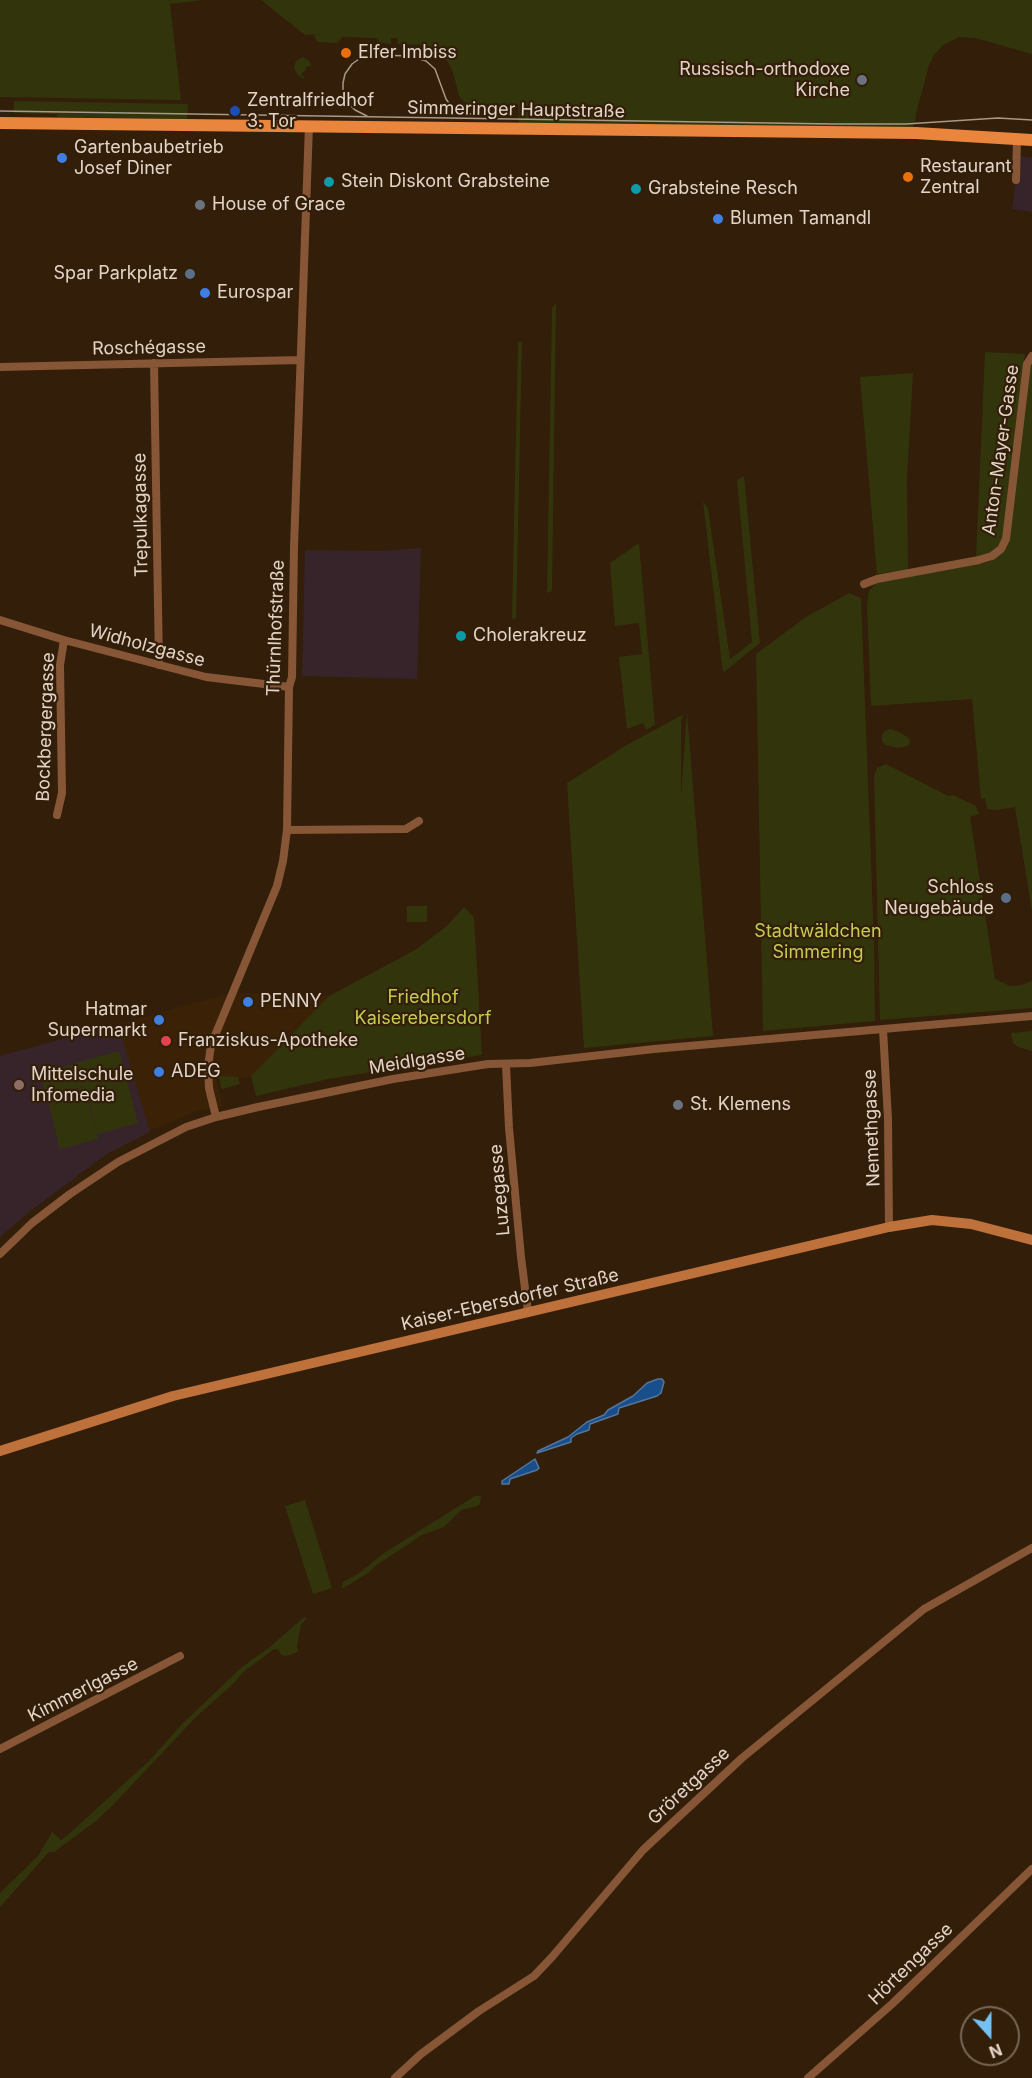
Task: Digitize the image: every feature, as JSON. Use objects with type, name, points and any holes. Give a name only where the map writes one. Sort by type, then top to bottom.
[{"type":"main road","name":"Simmeringer Hauptstraße","points":[[0,123],[916,133],[1032,140]]},
{"type":"main road","name":"Kaiser-Ebersdorfer Straße","points":[[0,1451],[173,1396],[889,1227],[927,1221],[952,1222],[971,1224],[1032,1240]]},
{"type":"street","name":"Thürnlhofstraße","points":[[216,1117],[209,1088],[208,1067],[211,1045],[277,886],[287,830],[289,687],[292,677],[309,125]]},
{"type":"street","points":[[1016,180],[1017,138]]},
{"type":"street","name":"Anton-Mayer-Gasse","points":[[864,585],[877,579],[979,560],[992,556],[1001,549],[1006,538],[1026,364],[1032,356]]},
{"type":"street","name":"Roschégasse","points":[[0,367],[300,360]]},
{"type":"street","name":"Trepulkagasse","points":[[154,363],[159,665]]},
{"type":"street","name":"Widholzgasse","points":[[0,620],[64,640],[206,677],[289,687]]},
{"type":"street","name":"Bockbergergasse","points":[[57,815],[62,793],[60,665],[64,640]]},
{"type":"street","points":[[287,830],[406,829],[419,821]]},
{"type":"street","name":"Meidlgasse","points":[[0,1254],[32,1223],[51,1209],[118,1162],[165,1137],[216,1117],[318,1093],[480,1066],[1032,1016]]},
{"type":"street","name":"Nemethgasse","points":[[883,1029],[888,1119],[889,1227]]},
{"type":"street","name":"Luzegasse","points":[[506,1065],[509,1128],[528,1312]]},
{"type":"street","name":"Gröretgasse","points":[[395,2078],[421,2054],[478,2011],[534,1976],[643,1850],[741,1758],[924,1609],[1032,1548]]},
{"type":"street","name":"Kimmerlgasse","points":[[0,1749],[180,1656]]},
{"type":"street","name":"Hörtengasse","points":[[808,2078],[892,2004],[1032,1869]]},
{"type":"shaded area","points":[[1019,156],[1032,158],[1032,212],[1012,209]]},
{"type":"shaded area","points":[[421,548],[417,679],[302,676],[305,550],[382,551]]},
{"type":"shaded area","points":[[232,993],[329,996],[251,1076],[239,1079],[238,1077],[216,1077],[223,1106],[196,1111],[149,1131],[118,1024]]},
{"type":"shaded area","points":[[118,1024],[150,1132],[107,1154],[29,1212],[0,1237],[0,1056]]},
{"type":"green space","points":[[0,0],[203,0],[170,4],[181,100],[0,97]]},
{"type":"green space","points":[[261,0],[1032,0],[1032,54],[975,38],[959,37],[943,45],[929,65],[913,129],[519,123],[518,105],[469,104],[463,101],[459,96],[448,62],[434,50],[423,45],[398,44],[397,38],[391,38],[391,44],[381,43],[376,38],[342,37],[337,43],[317,42],[314,34],[305,35]]},
{"type":"green space","points":[[303,57],[311,65],[311,68],[306,67],[302,73],[304,79],[297,74],[294,67],[296,61]]},
{"type":"green space","points":[[14,101],[188,104],[187,119],[57,117],[57,114],[14,113]]},
{"type":"green space","points":[[556,302],[552,591],[547,593],[552,309]]},
{"type":"green space","points":[[518,342],[522,342],[516,618],[512,619]]},
{"type":"green space","points":[[985,352],[1025,354],[1002,542],[989,554],[976,559]]},
{"type":"green space","points":[[1032,360],[1032,911],[1015,807],[987,809],[985,798],[981,799],[972,699],[871,706],[867,605],[869,591],[875,584],[984,563],[991,561],[1004,549],[1029,365]]},
{"type":"green space","points":[[913,373],[907,478],[908,570],[877,574],[860,377]]},
{"type":"green space","points":[[744,476],[760,643],[723,673],[703,501],[708,509],[730,659],[752,642],[737,480]]},
{"type":"green space","points":[[639,543],[655,725],[646,730],[643,723],[627,729],[619,657],[642,654],[639,623],[615,626],[610,563]]},
{"type":"green space","name":"Stadtwäldchen Simmering","points":[[849,593],[861,598],[875,1021],[763,1031],[756,654],[806,617]]},
{"type":"green space","points":[[687,712],[713,1036],[584,1048],[567,783],[625,746],[684,714],[681,721],[681,795]]},
{"type":"green space","points":[[890,729],[909,738],[908,746],[898,748],[885,745],[882,735]]},
{"type":"green space","points":[[886,764],[948,796],[953,795],[976,806],[979,814],[970,817],[995,979],[1010,986],[1032,981],[1032,1008],[880,1020],[874,776],[877,768]]},
{"type":"green space","points":[[407,906],[427,906],[427,922],[407,922]]},
{"type":"green space","name":"Friedhof Kaiserebersdorf","points":[[464,907],[474,917],[482,1055],[328,1079],[256,1096],[251,1076],[329,996],[415,950],[447,926]]},
{"type":"green space","points":[[1032,1031],[1032,1051],[1013,1043],[1011,1033]]},
{"type":"green space","points":[[119,1051],[138,1123],[97,1134],[85,1086],[46,1096],[40,1073]]},
{"type":"green space","points":[[219,1076],[238,1077],[240,1084],[223,1089]]},
{"type":"green space","points":[[84,1087],[98,1139],[60,1149],[47,1097]]},
{"type":"green space","points":[[475,1496],[481,1496],[480,1504],[461,1510],[444,1527],[422,1535],[342,1589],[343,1582],[358,1574],[384,1553]]},
{"type":"green space","points":[[305,1500],[332,1588],[313,1594],[285,1506]]},
{"type":"green space","points":[[304,1617],[306,1619],[301,1625],[298,1652],[286,1656],[281,1655],[278,1649],[274,1649],[242,1673],[196,1717],[96,1821],[54,1852],[49,1852],[0,1907],[0,1893],[38,1856],[52,1832],[61,1840],[70,1833],[149,1761],[182,1724],[242,1667],[270,1647]]},
{"type":"water","points":[[658,1379],[664,1382],[661,1393],[657,1396],[619,1408],[618,1414],[590,1424],[589,1430],[571,1438],[571,1442],[537,1453],[568,1437],[587,1422],[604,1415],[608,1410],[633,1396],[647,1383]]},
{"type":"water","points":[[535,1459],[539,1468],[537,1470],[510,1479],[509,1484],[502,1484],[502,1481]]},
{"type":"tram line","points":[[367,116],[355,110],[348,103],[343,93],[343,83],[345,74],[352,64],[359,59],[376,55],[410,56],[426,61],[435,69],[446,99],[451,106],[460,112],[471,114]]},
{"type":"tram line","points":[[0,111],[833,124],[906,124],[998,118],[1032,120]]},
{"type":"place","name":"Elfer Imbiss","points":[[346,53]]},
{"type":"place","name":"Russisch-orthodoxe Kirche","points":[[862,80]]},
{"type":"place","name":"Zentralfriedhof 3. Tor","points":[[235,111]]},
{"type":"place","name":"Gartenbaubetrieb Josef Diner","points":[[62,158]]},
{"type":"place","name":"Restaurant Zentral","points":[[908,177]]},
{"type":"place","name":"Stein Diskont Grabsteine","points":[[329,182]]},
{"type":"place","name":"Grabsteine Resch","points":[[636,189]]},
{"type":"place","name":"House of Grace","points":[[200,205]]},
{"type":"place","name":"Blumen Tamandl","points":[[718,219]]},
{"type":"place","name":"Spar Parkplatz","points":[[190,274]]},
{"type":"place","name":"Eurospar","points":[[205,293]]},
{"type":"place","name":"Cholerakreuz","points":[[461,636]]},
{"type":"place","name":"Schloss Neugebäude","points":[[1006,898]]},
{"type":"place","name":"PENNY","points":[[248,1002]]},
{"type":"place","name":"Hatmar Supermarkt","points":[[159,1020]]},
{"type":"place","name":"Franziskus-Apotheke","points":[[166,1041]]},
{"type":"place","name":"ADEG","points":[[159,1072]]},
{"type":"place","name":"Mittelschule Infomedia","points":[[19,1085]]},
{"type":"place","name":"St. Klemens","points":[[678,1105]]}]
